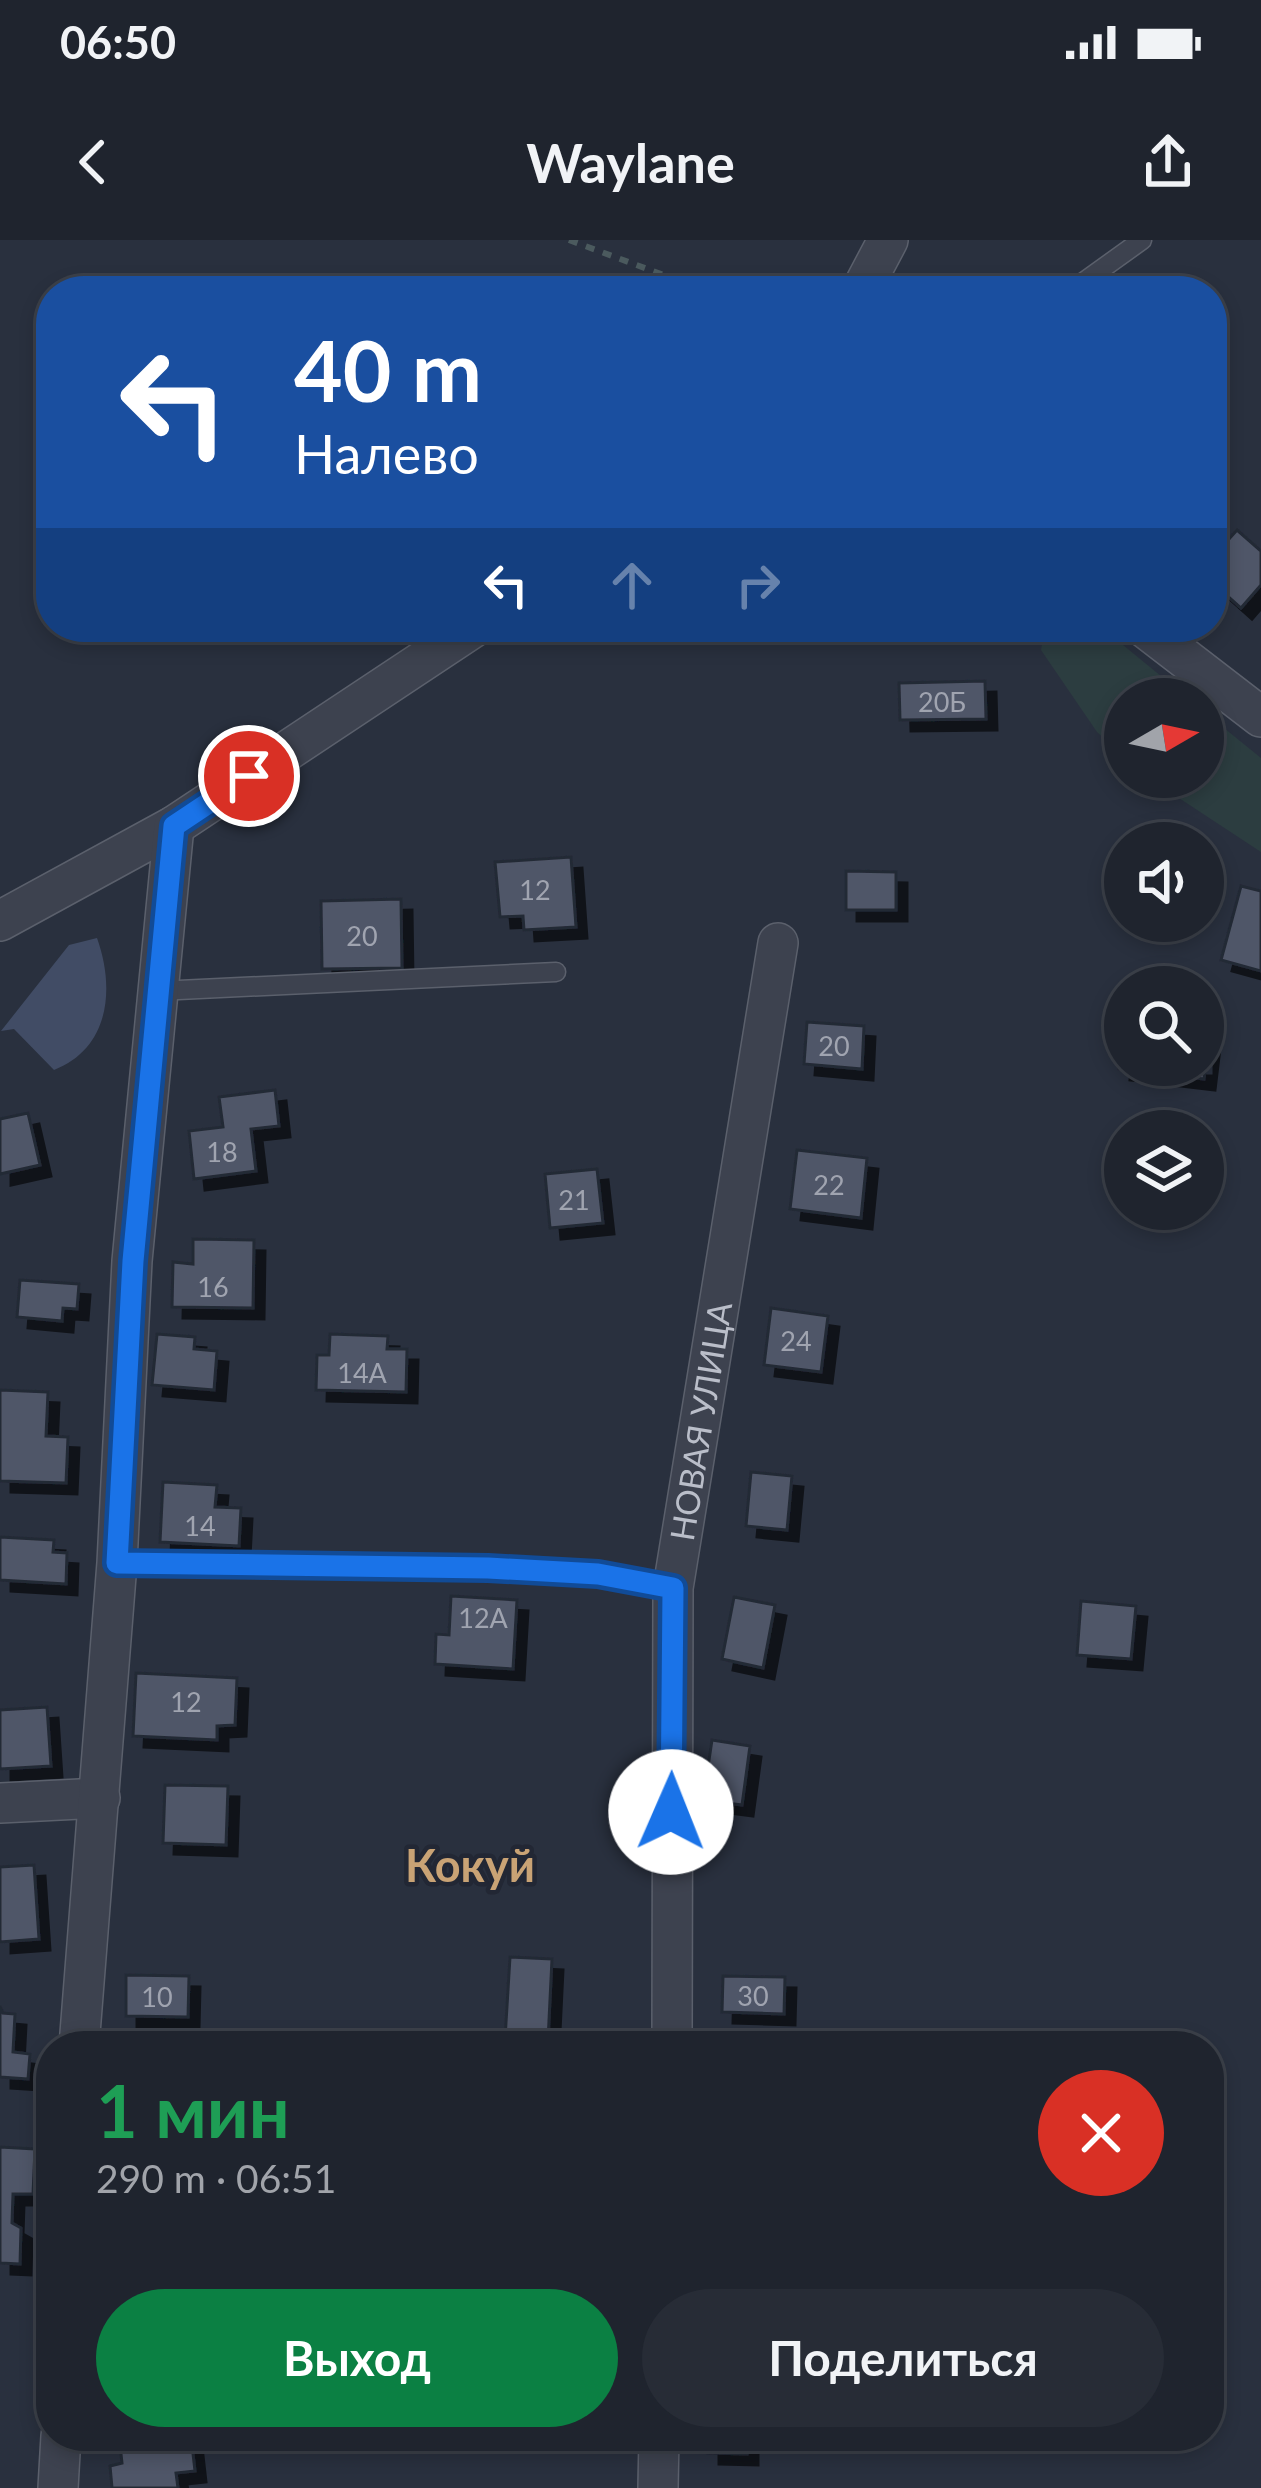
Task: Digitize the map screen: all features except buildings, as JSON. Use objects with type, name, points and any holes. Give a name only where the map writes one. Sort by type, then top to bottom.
[{"type":"street","points":[[869,276],[888,240]]},
{"type":"street","points":[[0,921],[174,826],[451,642]]},
{"type":"street","points":[[1164,642],[1261,717]]},
{"type":"street","points":[[80,2031],[117,1563],[133,1261],[174,826]]},
{"type":"street","name":"НОВАЯ УЛИЦА","points":[[672,2031],[673,1588],[778,943]]},
{"type":"street","points":[[0,1803],[100,1798]]},
{"type":"street","points":[[58,2488],[60,2451]]},
{"type":"street","points":[[658,2488],[659,2451]]},
{"type":"lane","points":[[1091,276],[1142,240]]},
{"type":"lane","points":[[158,991],[556,972]]},
{"type":"lane","points":[[117,1563],[568,1571],[673,1588]]},
{"type":"path","points":[[569,240],[666,276]]},
{"type":"shaded area","points":[[1042,642],[1119,642],[1163,678],[1104,678],[1104,738],[1041,650]]},
{"type":"shaded area","points":[[1224,728],[1261,758],[1261,852],[1224,828],[1224,822],[1215,822],[1179,798],[1224,798]]},
{"type":"water","points":[[97,938],[106,977],[103,1014],[87,1047],[54,1070],[14,1029],[1,1031],[69,945]]},
{"type":"district","name":"Кокуй","points":[[470,1865]]},
{"type":"route","points":[[249,776],[174,826],[133,1261],[117,1563],[407,1564],[568,1571],[673,1588],[671,1812]]}]
